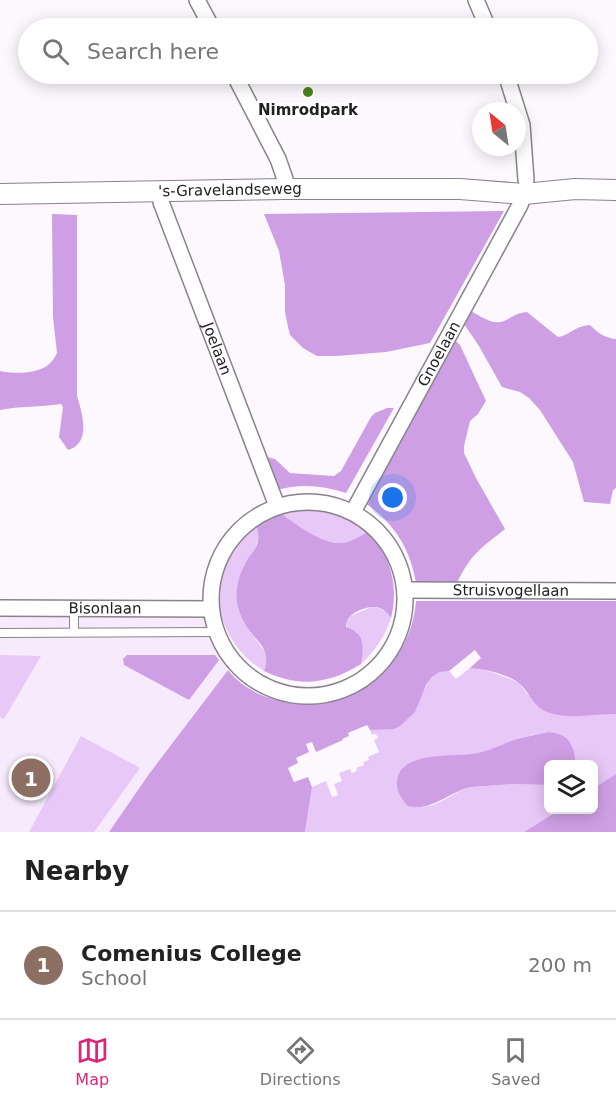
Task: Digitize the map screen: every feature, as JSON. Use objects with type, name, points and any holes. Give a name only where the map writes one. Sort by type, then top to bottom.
[{"type":"street","points":[[197,0],[207,18]]},
{"type":"street","points":[[476,0],[484,18]]},
{"type":"street","points":[[239,84],[278,159],[285,179],[285,189]]},
{"type":"street","points":[[509,84],[522,125],[525,187]]},
{"type":"street","name":"'s-Gravelandseweg","points":[[0,194],[162,190],[525,187],[616,190]]},
{"type":"street","name":"Gnoelaan","points":[[353,512],[519,205],[525,187]]},
{"type":"street","name":"Joelaan","points":[[162,190],[161,202],[277,506]]},
{"type":"street","points":[[303,501],[329,503],[353,512],[374,526],[390,544],[401,567],[406,590],[404,618],[395,643],[380,666],[358,682],[333,693],[306,696],[279,692],[254,680],[234,662],[221,643],[211,609],[213,577],[226,546],[248,522],[277,506],[303,501]]},
{"type":"street","name":"Struisvogellaan","points":[[406,590],[616,591]]},
{"type":"street","name":"Bisonlaan","points":[[0,608],[211,609]]},
{"type":"lane","points":[[74,608],[74,632]]},
{"type":"lane","points":[[0,633],[217,632]]},
{"type":"shaded area","points":[[504,211],[430,343],[386,352],[317,356],[303,348],[290,335],[285,312],[285,285],[279,251],[264,214]]},
{"type":"shaded area","points":[[52,214],[77,215],[77,396],[83,434],[80,441],[68,450],[59,437],[63,407],[61,404],[0,410],[0,371],[18,373],[38,370],[49,364],[57,353],[53,317]]},
{"type":"shaded area","points":[[468,309],[495,322],[527,312],[558,337],[590,325],[602,335],[616,339],[616,488],[613,490],[610,504],[584,502],[573,462],[540,410],[520,392],[502,387],[462,321]]},
{"type":"shaded area","points":[[452,337],[460,345],[486,401],[478,414],[470,421],[464,453],[505,529],[477,553],[457,583],[416,583],[409,557],[398,536],[382,517],[361,500]]},
{"type":"shaded area","points":[[387,408],[394,408],[346,493],[310,486],[274,491],[260,458],[275,459],[290,473],[334,476],[341,471],[371,417]]},
{"type":"shaded area","points":[[304,506],[338,513],[354,521],[368,532],[349,541],[334,543],[308,532],[278,511]]},
{"type":"shaded area","points":[[278,511],[308,532],[334,543],[349,541],[368,532],[382,551],[391,572],[394,595],[391,618],[380,608],[370,607],[349,618],[346,627],[355,631],[362,642],[361,664],[337,676],[302,682],[264,671],[265,652],[247,627],[239,611],[238,583],[243,567],[257,543],[256,523]]},
{"type":"shaded area","points":[[256,523],[258,540],[244,566],[248,629],[265,652],[267,661],[264,671],[237,647],[228,632],[219,598],[224,563],[235,543]]},
{"type":"shaded area","points":[[416,601],[616,601],[616,714],[572,716],[547,712],[539,707],[522,686],[511,678],[490,671],[470,668],[481,658],[475,650],[449,671],[440,672],[432,677],[426,685],[415,712],[400,726],[394,729],[370,730],[367,725],[348,733],[349,736],[343,740],[316,752],[312,742],[306,744],[309,752],[296,758],[298,763],[288,768],[294,782],[308,777],[312,787],[305,832],[109,832],[149,774],[228,670],[237,680],[258,693],[296,704],[322,703],[345,697],[367,686],[386,670],[400,650],[411,627]]},
{"type":"shaded area","points":[[371,607],[383,610],[391,618],[379,643],[361,664],[361,647],[357,632],[347,628],[346,622],[351,616]]},
{"type":"shaded area","points":[[0,608],[211,609],[221,643],[234,662],[149,774],[109,832],[0,832]]},
{"type":"shaded area","points":[[0,655],[41,656],[4,719],[0,717]]},
{"type":"shaded area","points":[[127,655],[215,655],[219,660],[189,700],[124,665],[123,659]]},
{"type":"shaded area","points":[[470,668],[483,669],[519,683],[528,695],[605,714],[616,714],[616,774],[598,785],[598,760],[576,760],[575,756],[551,732],[517,739],[473,755],[424,758],[413,761],[404,766],[397,781],[403,801],[421,807],[434,804],[471,787],[512,784],[544,785],[544,814],[553,814],[524,832],[305,832],[312,787],[326,781],[332,797],[338,795],[334,784],[342,781],[339,773],[350,769],[352,773],[357,771],[356,768],[369,760],[368,757],[379,752],[374,740],[378,738],[376,734],[372,735],[370,730],[423,691],[432,677],[440,672],[449,671],[456,679]]},
{"type":"shaded area","points":[[549,732],[562,735],[570,742],[575,760],[544,760],[544,785],[512,784],[471,787],[432,804],[417,807],[408,806],[401,798],[397,781],[400,771],[408,764],[418,759],[478,753],[517,739]]},
{"type":"shaded area","points":[[81,736],[140,768],[94,832],[29,832]]},
{"type":"shaded area","points":[[616,774],[616,832],[524,832],[553,814],[598,814],[598,785]]},
{"type":"place","name":"Nimrodpark","points":[[308,92]]},
{"type":"place","name":"Comenius College","points":[[31,778]]}]
